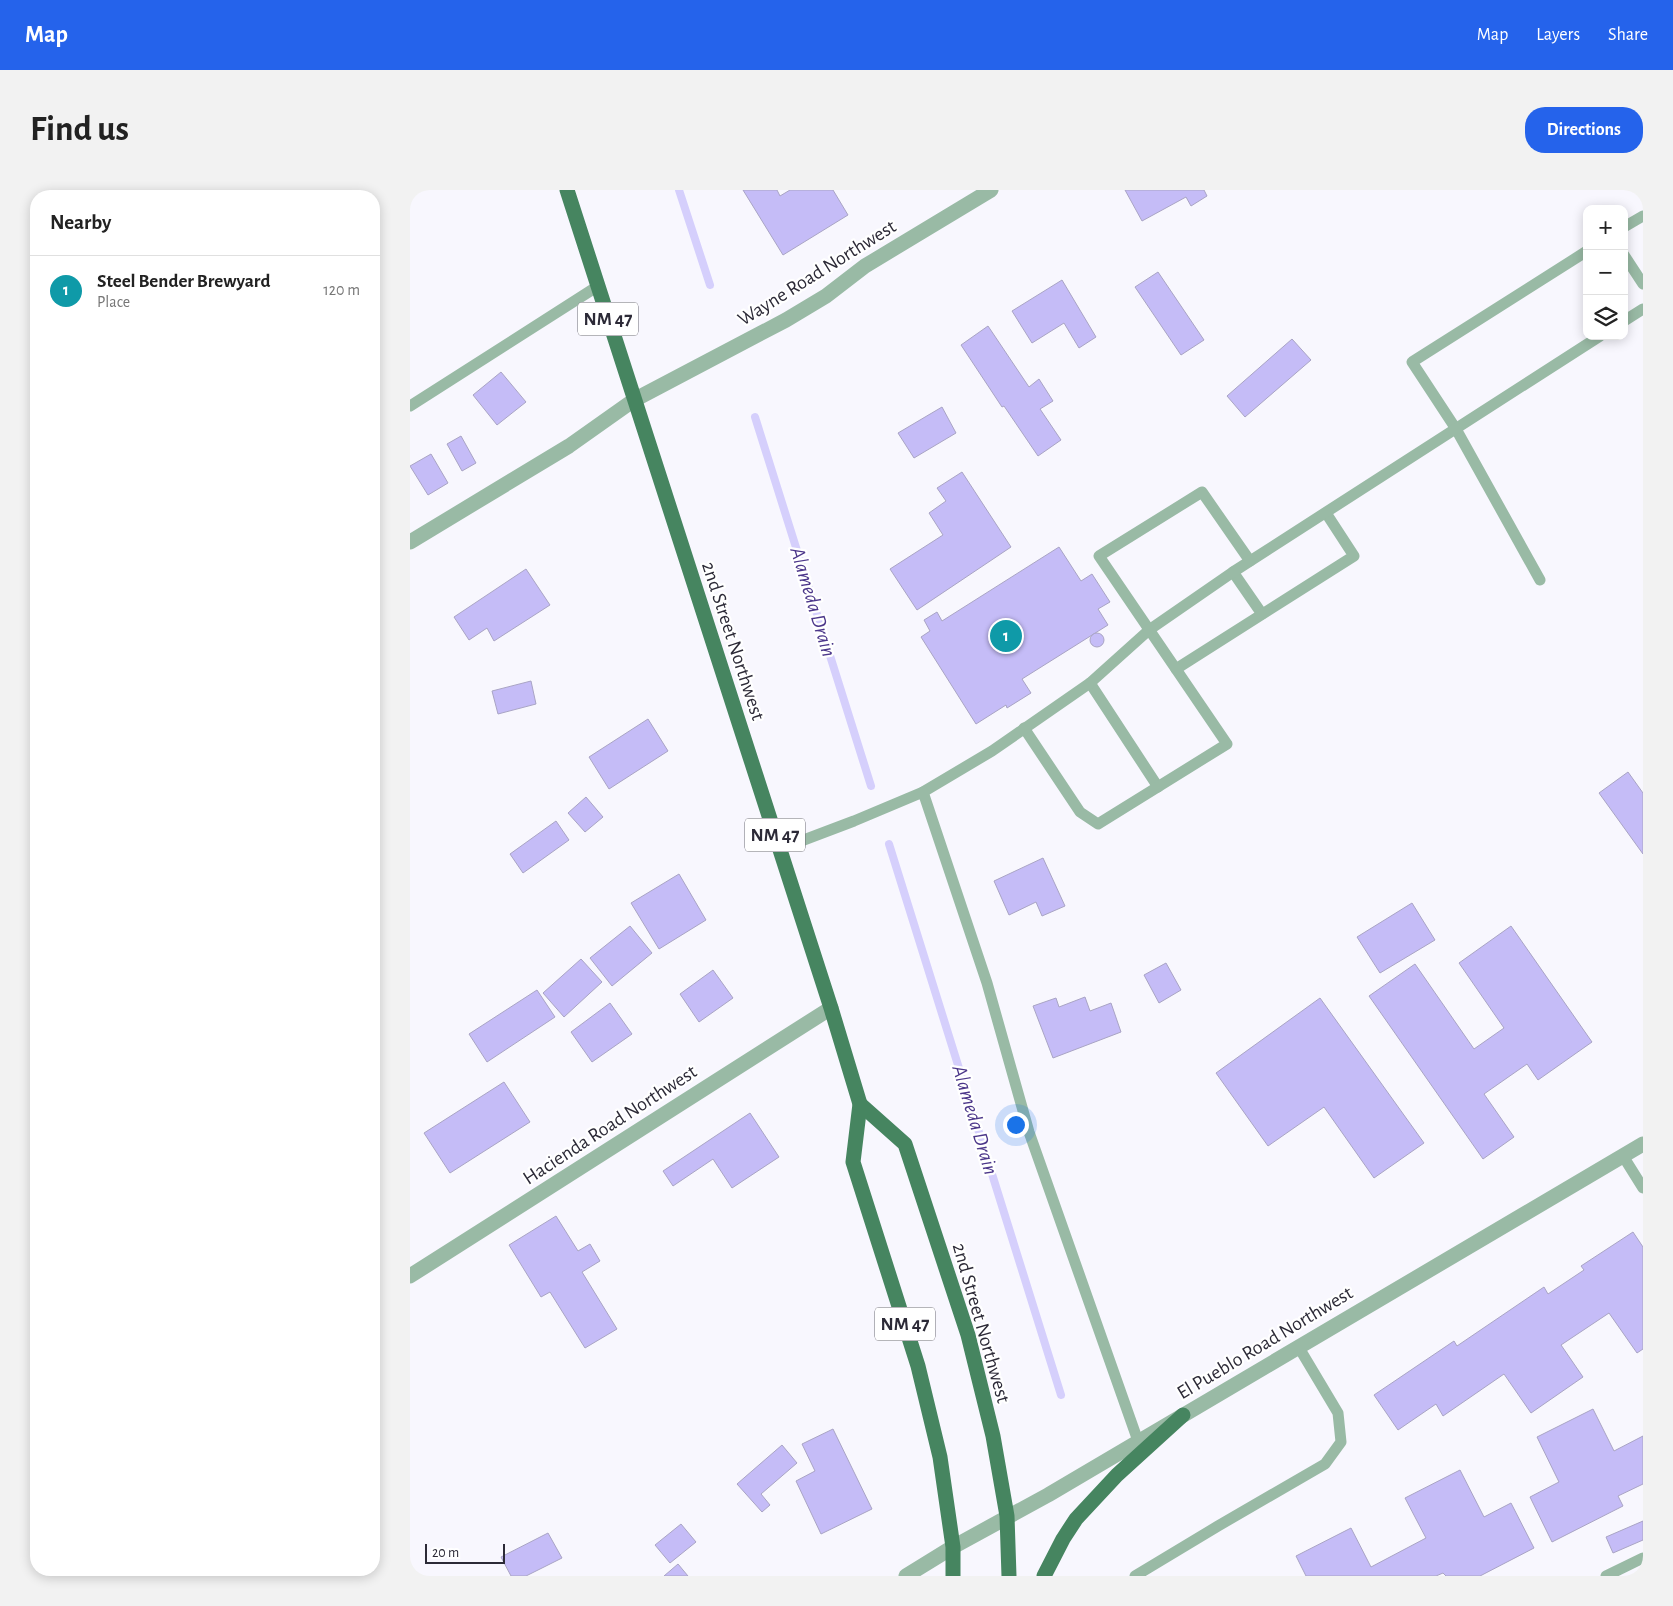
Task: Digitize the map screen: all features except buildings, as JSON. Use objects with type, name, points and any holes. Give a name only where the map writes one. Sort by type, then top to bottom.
[{"type":"main road","name":"2nd Street Northwest","points":[[567,190],[831,1008],[860,1104],[853,1162],[918,1366],[940,1457],[953,1547],[953,1576]]},
{"type":"main road","name":"2nd Street Northwest","points":[[860,1104],[905,1144],[968,1335],[993,1436],[1007,1516],[1010,1576]]},
{"type":"main road","points":[[1044,1576],[1063,1539],[1076,1519],[1117,1475],[1183,1415]]},
{"type":"street","name":"Wayne Road Northwest","points":[[410,542],[569,446],[634,400],[786,320],[826,296],[865,266],[991,190]]},
{"type":"street","name":"Hacienda Road Northwest","points":[[410,1276],[831,1008]]},
{"type":"street","name":"El Pueblo Road Northwest","points":[[906,1576],[1643,1144]]},
{"type":"lane","points":[[1628,225],[1643,216]]},
{"type":"lane","points":[[1540,580],[1456,429],[1412,362],[1583,254]]},
{"type":"lane","points":[[1628,261],[1643,284]]},
{"type":"lane","points":[[410,406],[598,286]]},
{"type":"lane","points":[[1628,318],[1643,308]]},
{"type":"lane","points":[[780,849],[923,792],[992,751],[1090,683],[1149,630],[1233,572],[1594,340]]},
{"type":"lane","points":[[1024,728],[1080,812],[1098,824],[1227,744],[1099,556],[1202,492],[1250,562]]},
{"type":"lane","points":[[1176,669],[1354,556],[1326,513]]},
{"type":"lane","points":[[1233,572],[1262,614]]},
{"type":"lane","points":[[1090,683],[1158,787]]},
{"type":"lane","points":[[923,792],[987,984],[1029,1132],[1138,1441]]},
{"type":"lane","points":[[1623,1156],[1643,1188]]},
{"type":"lane","points":[[1135,1576],[1325,1464],[1341,1442],[1338,1413],[1298,1346]]},
{"type":"lane","points":[[1606,1576],[1643,1558]]},
{"type":"waterway","name":"Alameda Drain","points":[[679,190],[710,285]]},
{"type":"waterway","name":"Alameda Drain","points":[[755,417],[871,786]]},
{"type":"waterway","name":"Alameda Drain","points":[[889,844],[1061,1395]]},
{"type":"place","name":"Steel Bender Brewyard","points":[[1006,636]]}]
